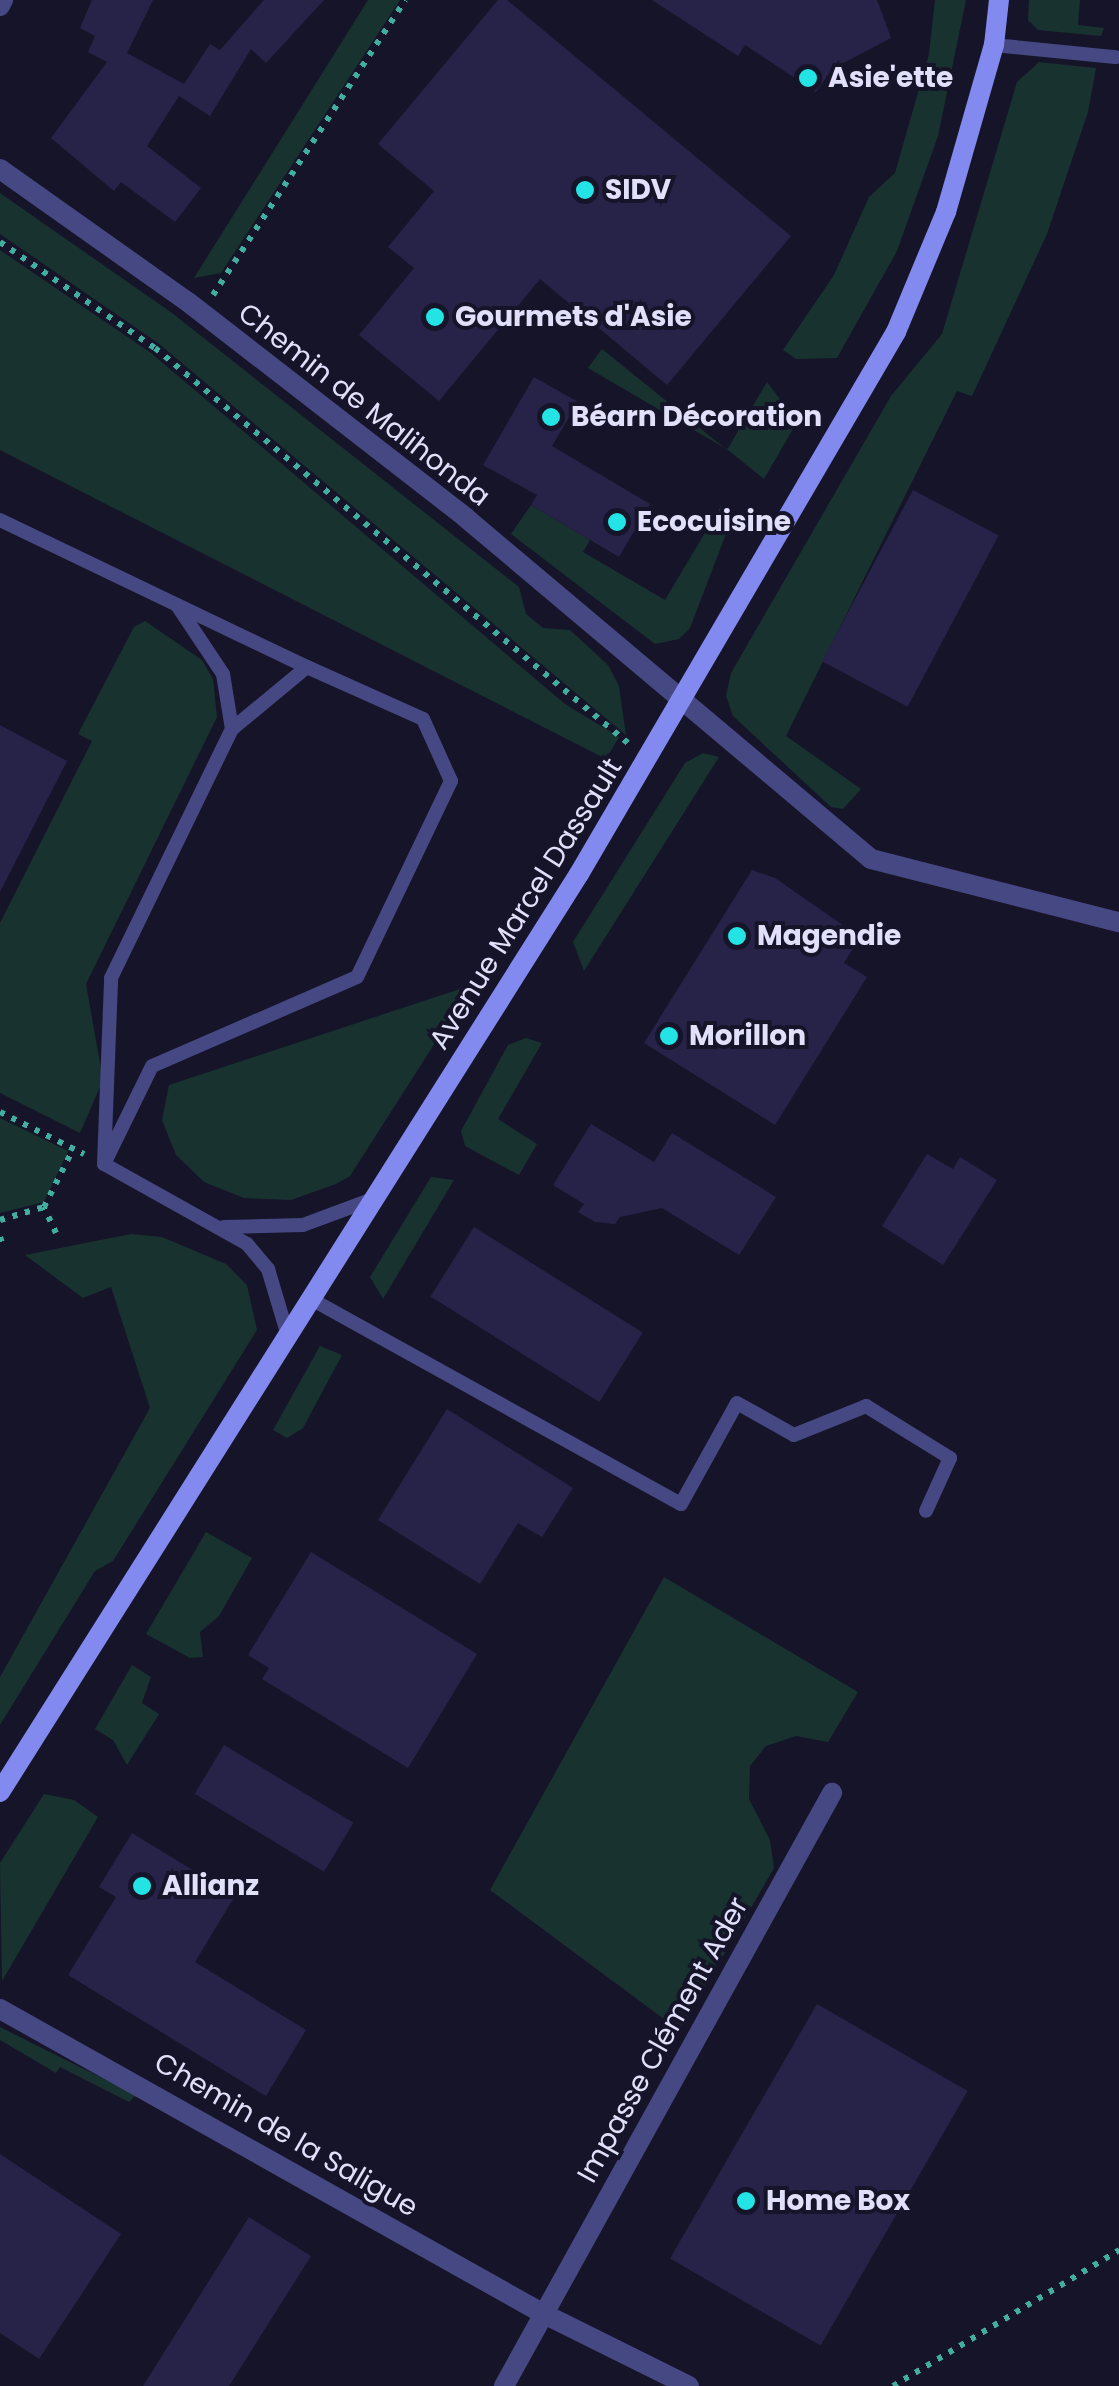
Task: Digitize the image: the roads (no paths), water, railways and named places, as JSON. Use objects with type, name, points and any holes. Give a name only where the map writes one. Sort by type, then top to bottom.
[{"type":"street","name":"Avenue Marcel Dassault","points":[[0,1792],[648,759],[896,332],[946,212],[994,45],[1000,0]]},
{"type":"street","name":"Chemin de Malihonda","points":[[0,169],[201,313],[466,518],[871,859],[1119,922]]},
{"type":"street","name":"Impasse Clément Ader","points":[[542,2314],[832,1792]]},
{"type":"street","name":"Chemin de la Saligue","points":[[0,2009],[542,2314],[689,2386]]},
{"type":"street","points":[[504,2386],[542,2314]]},
{"type":"lane","points":[[994,45],[1114,57]]},
{"type":"lane","points":[[0,520],[422,718],[452,781],[357,977],[152,1066],[104,1164]]},
{"type":"lane","points":[[176,605],[223,674],[232,729]]},
{"type":"lane","points":[[104,1164],[111,978],[232,729],[307,667]]},
{"type":"lane","points":[[104,1164],[223,1227],[268,1269],[288,1336]]},
{"type":"lane","points":[[223,1227],[303,1225],[373,1199]]},
{"type":"lane","points":[[311,1299],[680,1504],[737,1403],[794,1435],[866,1406],[950,1458],[926,1511]]},
{"type":"place","name":"Asie'ette","points":[[808,78]]},
{"type":"place","name":"SIDV","points":[[585,190]]},
{"type":"place","name":"Gourmets d'Asie","points":[[435,317]]},
{"type":"place","name":"Béarn Décoration","points":[[551,417]]},
{"type":"place","name":"Ecocuisine","points":[[617,522]]},
{"type":"place","name":"Magendie","points":[[737,936]]},
{"type":"place","name":"Morillon","points":[[669,1036]]},
{"type":"place","name":"Allianz","points":[[142,1886]]},
{"type":"place","name":"Home Box","points":[[746,2201]]}]
